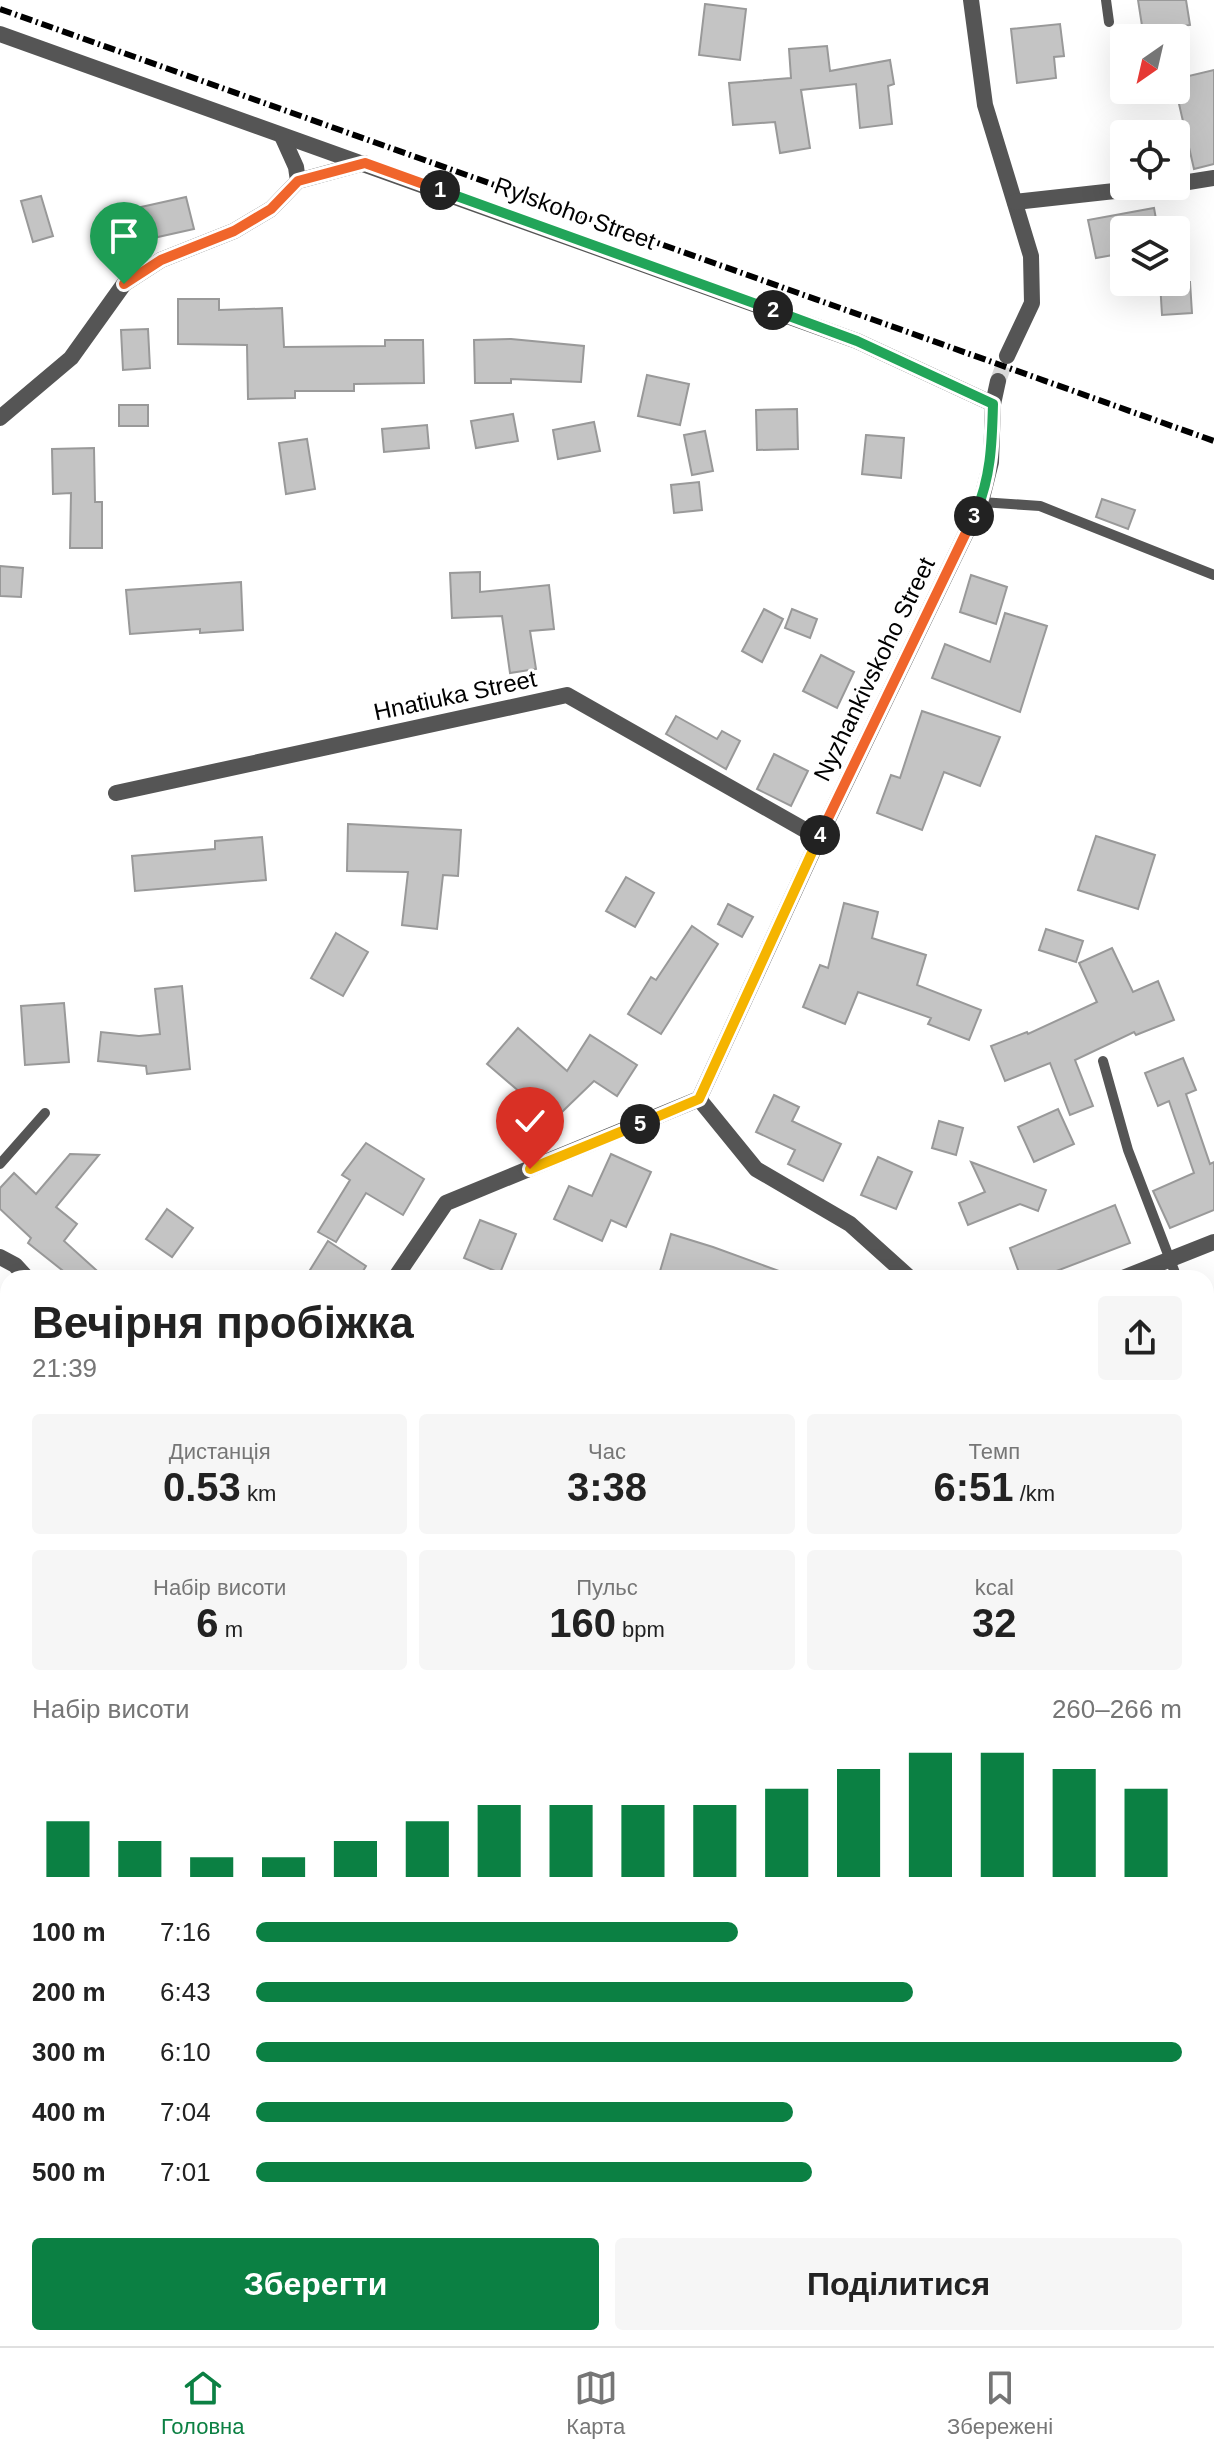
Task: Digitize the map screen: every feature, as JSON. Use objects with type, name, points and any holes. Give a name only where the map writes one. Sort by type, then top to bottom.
[{"type":"street","points":[[971,0],[985,105],[1031,256],[1032,303],[1007,356]]},
{"type":"street","name":"Rylskoho Street","points":[[0,34],[857,341],[993,404]]},
{"type":"street","points":[[282,136],[296,167],[298,181]]},
{"type":"street","points":[[0,418],[71,358],[124,284],[161,260],[234,231],[271,209],[298,181],[365,163]]},
{"type":"street","points":[[1190,182],[1214,178]]},
{"type":"street","points":[[1015,202],[1110,192]]},
{"type":"street","name":"Nyzhankivskoho Street","points":[[699,1099],[819,838],[981,502],[991,462],[993,404],[998,381]]},
{"type":"street","name":"Hnatiuka Street","points":[[116,793],[567,695],[819,838]]},
{"type":"street","points":[[400,1270],[446,1203],[699,1099],[756,1169],[850,1224],[901,1270]]},
{"type":"street","points":[[1144,1270],[1214,1242]]},
{"type":"street","points":[[0,1257],[20,1270]]},
{"type":"lane","points":[[1106,0],[1109,22]]},
{"type":"lane","points":[[981,502],[1040,506],[1214,575]]},
{"type":"lane","points":[[1103,1061],[1128,1150],[1174,1270]]},
{"type":"lane","points":[[0,1164],[45,1113]]},
{"type":"building","points":[[1138,0],[1186,0],[1190,24],[1142,24]]},
{"type":"building","points":[[705,4],[746,9],[740,60],[699,55]]},
{"type":"building","points":[[1060,24],[1064,56],[1054,57],[1056,78],[1017,83],[1011,29]]},
{"type":"building","points":[[827,46],[830,71],[890,60],[894,84],[888,86],[892,124],[860,128],[856,84],[801,90],[810,148],[780,153],[775,122],[733,125],[729,83],[791,78],[789,49]]},
{"type":"building","points":[[1214,70],[1214,164],[1194,169],[1190,152],[1190,120],[1183,120],[1179,104],[1190,104],[1190,76]]},
{"type":"building","points":[[41,196],[53,236],[33,242],[21,201]]},
{"type":"building","points":[[186,197],[194,229],[140,241],[132,209]]},
{"type":"building","points":[[1154,208],[1155,216],[1110,216]]},
{"type":"building","points":[[1110,216],[1110,256],[1096,258],[1088,220]]},
{"type":"building","points":[[1190,282],[1192,313],[1162,315],[1161,296],[1190,296]]},
{"type":"building","points":[[178,299],[219,299],[219,310],[282,308],[284,347],[385,346],[385,340],[423,340],[424,383],[354,384],[354,391],[295,391],[295,398],[248,399],[247,345],[178,344]]},
{"type":"building","points":[[148,329],[150,368],[123,370],[121,330]]},
{"type":"building","points":[[511,339],[584,346],[581,382],[511,379],[511,383],[475,383],[474,340]]},
{"type":"building","points":[[647,375],[689,384],[680,425],[638,416]]},
{"type":"building","points":[[119,405],[148,405],[148,426],[119,426]]},
{"type":"building","points":[[797,409],[798,449],[757,450],[756,410]]},
{"type":"building","points":[[513,414],[518,441],[476,448],[471,421]]},
{"type":"building","points":[[594,422],[600,451],[558,459],[553,430]]},
{"type":"building","points":[[427,425],[429,448],[384,452],[382,429]]},
{"type":"building","points":[[705,431],[713,471],[692,475],[684,435]]},
{"type":"building","points":[[866,435],[904,438],[901,478],[862,474]]},
{"type":"building","points":[[307,439],[315,489],[286,494],[279,443]]},
{"type":"building","points":[[94,448],[95,502],[102,502],[102,548],[70,548],[71,493],[53,494],[52,449]]},
{"type":"building","points":[[699,482],[702,510],[674,513],[671,485]]},
{"type":"building","points":[[1102,499],[1135,510],[1128,529],[1096,517]]},
{"type":"building","points":[[0,566],[23,568],[21,597],[0,596]]},
{"type":"building","points":[[480,572],[480,592],[549,585],[554,629],[530,631],[536,669],[510,673],[502,616],[452,618],[450,573]]},
{"type":"building","points":[[971,575],[1007,587],[996,624],[960,612]]},
{"type":"building","points":[[241,582],[243,630],[200,633],[200,629],[130,634],[126,590]]},
{"type":"building","points":[[764,609],[783,619],[762,662],[742,651]]},
{"type":"building","points":[[792,609],[817,619],[810,638],[785,628]]},
{"type":"building","points":[[1005,613],[1047,626],[1020,712],[932,678],[945,644],[990,662]]},
{"type":"building","points":[[821,655],[854,672],[837,708],[803,691]]},
{"type":"building","points":[[922,711],[1000,737],[980,786],[944,772],[922,830],[877,813],[891,775],[900,778]]},
{"type":"building","points":[[676,716],[717,739],[722,731],[740,741],[726,769],[666,734]]},
{"type":"building","points":[[774,754],[808,771],[791,806],[757,789]]},
{"type":"building","points":[[348,824],[461,830],[458,876],[443,875],[437,929],[402,925],[408,872],[347,871]]},
{"type":"building","points":[[1096,836],[1155,855],[1138,909],[1078,890]]},
{"type":"building","points":[[262,837],[266,880],[135,891],[132,856],[215,849],[215,841]]},
{"type":"building","points":[[626,877],[654,893],[635,927],[606,911]]},
{"type":"building","points":[[844,903],[878,912],[872,938],[926,955],[917,985],[981,1010],[969,1040],[928,1024],[931,1018],[858,992],[845,1024],[803,1007],[820,965],[828,968]]},
{"type":"building","points":[[728,904],[753,917],[742,937],[718,924]]},
{"type":"building","points":[[692,926],[718,944],[661,1034],[628,1014],[651,977],[656,980]]},
{"type":"building","points":[[1046,929],[1083,941],[1076,962],[1039,950]]},
{"type":"building","points":[[336,933],[368,952],[343,996],[311,978]]},
{"type":"building","points":[[1112,948],[1133,992],[1158,981],[1174,1020],[1136,1035],[1134,1032],[1075,1060],[1093,1106],[1070,1115],[1050,1063],[1005,1081],[991,1046],[1028,1034],[1097,1002],[1079,963]]},
{"type":"building","points":[[182,986],[190,1069],[147,1074],[146,1066],[98,1061],[101,1032],[139,1036],[160,1034],[155,989]]},
{"type":"building","points":[[64,1003],[69,1062],[25,1065],[21,1006]]},
{"type":"building","points":[[518,1028],[567,1071],[590,1035],[637,1065],[617,1096],[594,1081],[535,1138],[512,1114],[528,1099],[487,1064]]},
{"type":"building","points":[[1183,1058],[1196,1090],[1186,1094],[1210,1164],[1214,1162],[1214,1210],[1170,1228],[1153,1191],[1194,1173],[1169,1101],[1158,1106],[1145,1073]]},
{"type":"building","points":[[774,1095],[799,1107],[792,1121],[841,1144],[823,1181],[788,1164],[795,1150],[756,1132]]},
{"type":"building","points":[[1058,1109],[1074,1144],[1034,1162],[1018,1127]]},
{"type":"building","points":[[939,1121],[963,1128],[956,1155],[932,1148]]},
{"type":"building","points":[[366,1143],[424,1179],[403,1215],[366,1193],[336,1242],[318,1232],[350,1180],[342,1175]]},
{"type":"building","points":[[70,1154],[99,1155],[56,1207],[77,1224],[64,1241],[96,1270],[62,1270],[28,1243],[31,1238],[0,1209],[0,1188],[14,1173],[36,1194]]},
{"type":"building","points":[[611,1154],[651,1172],[626,1227],[611,1220],[602,1241],[554,1219],[569,1186],[592,1196]]},
{"type":"building","points":[[878,1157],[912,1172],[896,1209],[861,1195]]},
{"type":"building","points":[[971,1162],[1046,1190],[1038,1211],[1020,1204],[968,1225],[959,1203],[985,1192]]},
{"type":"building","points":[[1115,1205],[1130,1243],[1059,1270],[1018,1270],[1010,1248]]},
{"type":"building","points":[[167,1209],[193,1228],[172,1257],[146,1239]]},
{"type":"building","points":[[480,1220],[516,1234],[501,1270],[493,1270],[464,1258]]},
{"type":"building","points":[[671,1234],[776,1270],[660,1270]]},
{"type":"building","points":[[328,1241],[366,1266],[364,1270],[310,1270]]},
{"type":"tunnel","points":[[998,381],[1007,356]]},
{"type":"railway","points":[[0,9],[1214,441]]},
{"type":"route","points":[[124,284],[161,260],[234,231],[271,209],[298,181],[365,163],[857,341],[993,404],[991,462],[981,502],[819,838],[699,1099],[530,1169]]}]
